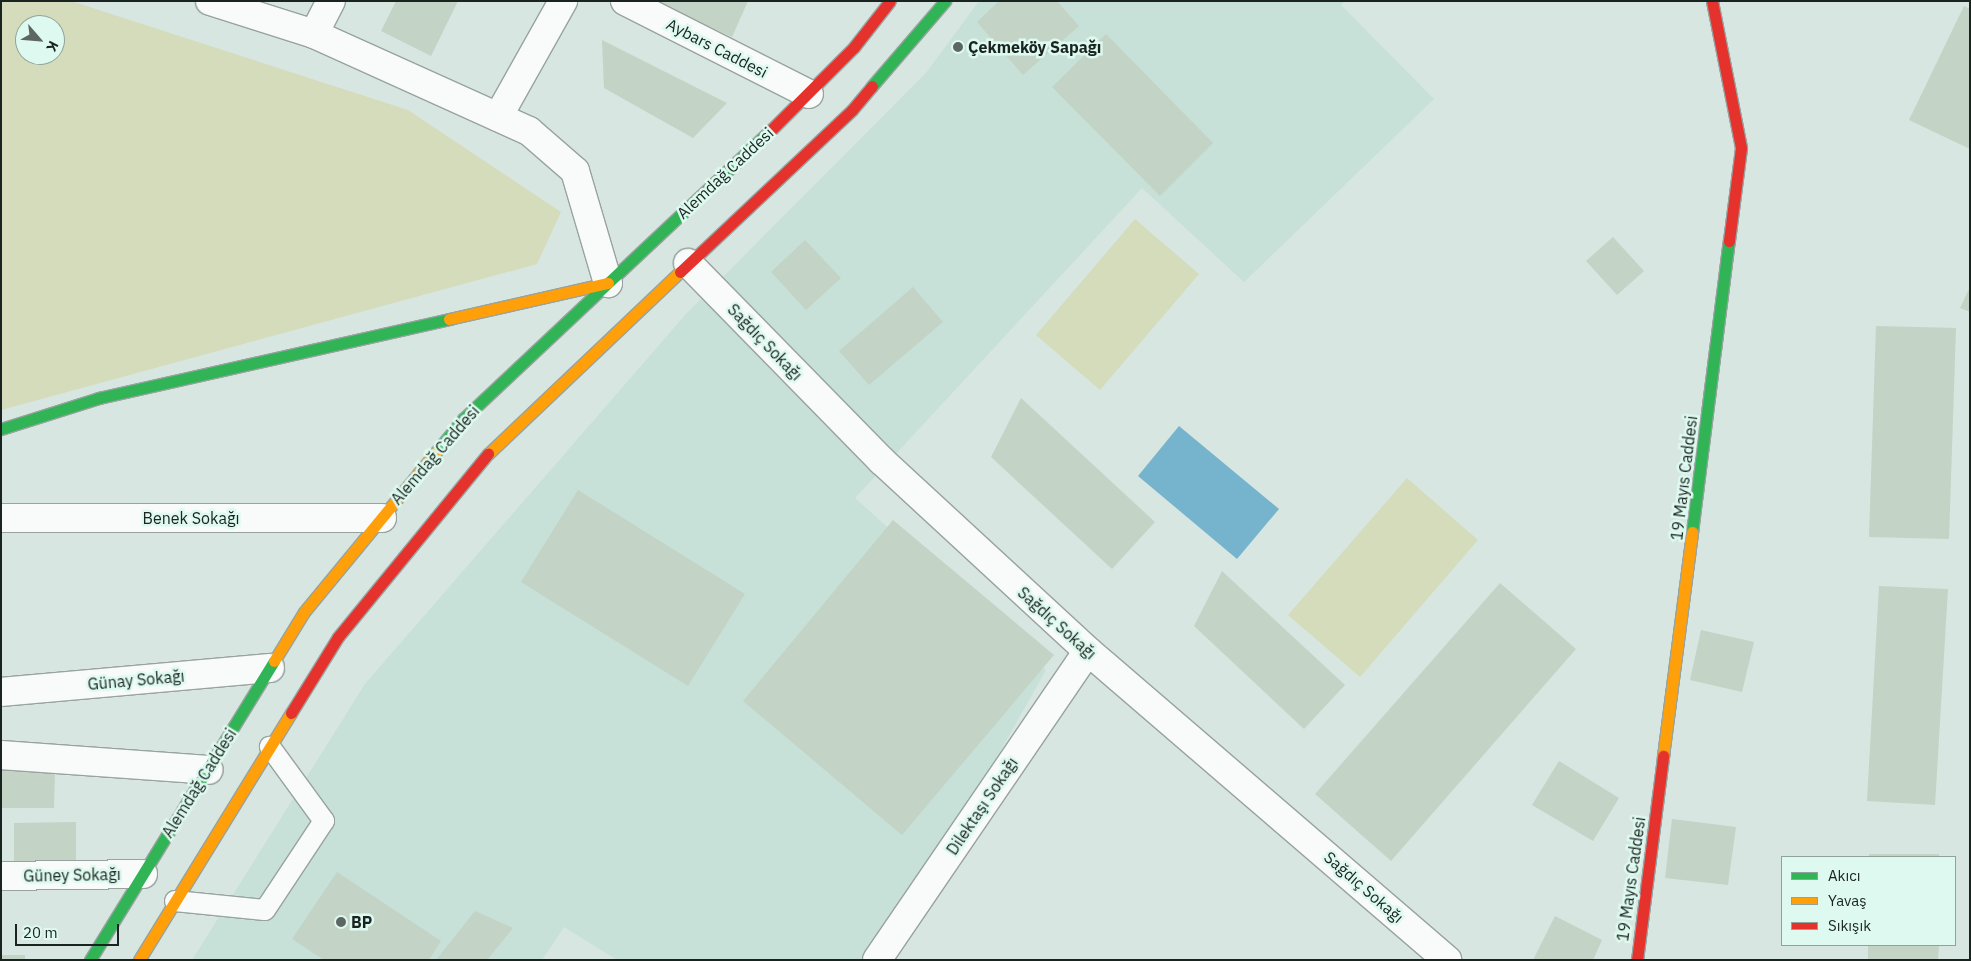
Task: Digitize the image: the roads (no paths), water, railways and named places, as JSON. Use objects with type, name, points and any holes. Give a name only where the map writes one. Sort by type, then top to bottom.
[{"type":"main road","name":"Alemdağ Caddesi","points":[[139,960],[159,888],[208,770],[304,612],[463,419],[809,94],[854,47],[890,1]]},
{"type":"main road","name":"Alemdağ Caddesi","points":[[90,960],[159,888],[270,747],[338,637],[493,447],[852,110],[945,1]]},
{"type":"main road","name":"19 Mayıs Caddesi","points":[[1637,960],[1741,148],[1712,1]]},
{"type":"main road","points":[[1,429],[99,398],[608,283]]},
{"type":"street","points":[[210,1],[314,34],[529,131],[575,171],[608,283]]},
{"type":"street","points":[[314,34],[331,1]]},
{"type":"street","points":[[498,117],[563,1]]},
{"type":"street","name":"Aybars Caddesi","points":[[625,1],[809,94]]},
{"type":"street","name":"Sağdıç Sokağı","points":[[688,264],[882,461],[1088,651],[1446,960]]},
{"type":"street","name":"Benek Sokağı","points":[[1,518],[382,518]]},
{"type":"street","name":"Dilektaşı Sokağı","points":[[877,960],[1088,651]]},
{"type":"street","name":"Günay Sokağı","points":[[1,692],[270,668]]},
{"type":"street","points":[[1,755],[208,770]]},
{"type":"street","name":"Güney Sokağı","points":[[1,876],[159,888]]},
{"type":"lane","points":[[159,888],[265,910],[324,821],[270,747]]},
{"type":"water","points":[[1179,426],[1279,509],[1237,559],[1138,476]]},
{"type":"place","name":"Çekmeköy Sapağı","points":[[958,47]]},
{"type":"place","name":"BP","points":[[341,922]]}]
